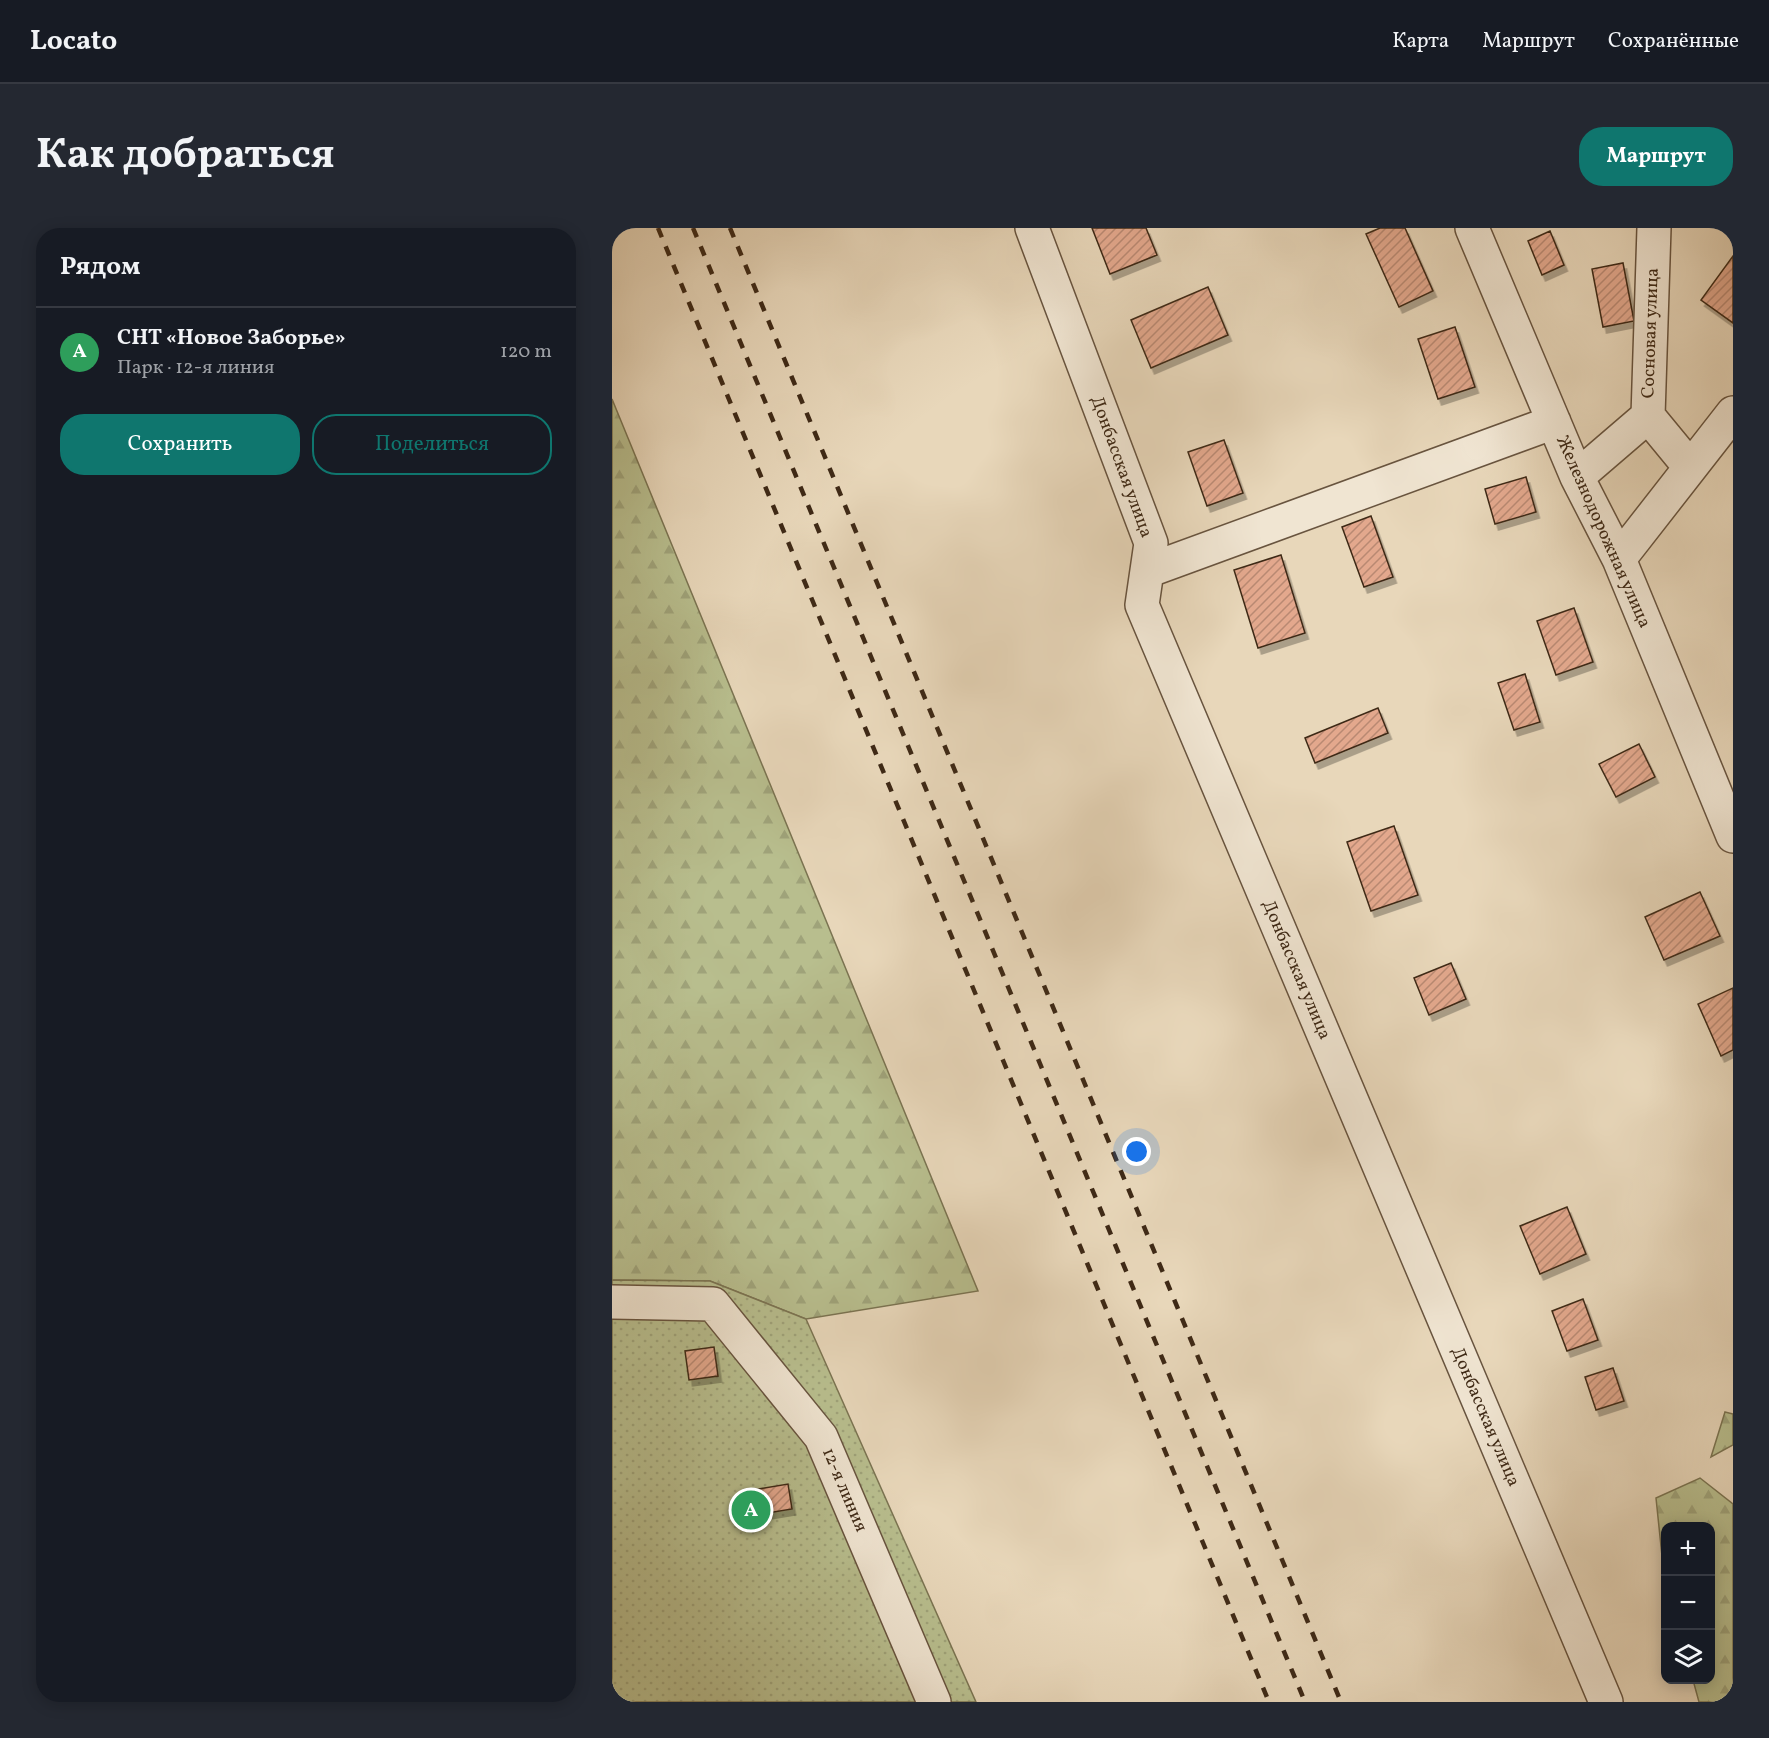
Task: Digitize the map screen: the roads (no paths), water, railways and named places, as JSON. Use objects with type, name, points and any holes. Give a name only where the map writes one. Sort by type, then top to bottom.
[{"type":"street","name":"Донбасская улица","points":[[1032,228],[1151,543],[1142,605],[1605,1702]]},
{"type":"street","name":"Железнодорожная улица","points":[[1472,228],[1576,477],[1619,559],[1733,836]]},
{"type":"street","name":"Сосновая улица","points":[[1576,477],[1648,416],[1654,228]]},
{"type":"street","points":[[1619,559],[1733,413]]},
{"type":"street","points":[[1648,416],[1690,467]]},
{"type":"street","points":[[1147,572],[1554,422]]},
{"type":"street","name":"12-я линия","points":[[612,1302],[713,1304],[821,1437],[934,1702]]},
{"type":"street","points":[[912,1702],[912,1660],[915,1657]]},
{"type":"railway","points":[[658,228],[1269,1702]]},
{"type":"railway","points":[[693,228],[1305,1702]]},
{"type":"railway","points":[[730,228],[1341,1702]]},
{"type":"place","name":"СНТ «Новое Заборье»","points":[[751,1510]]}]
